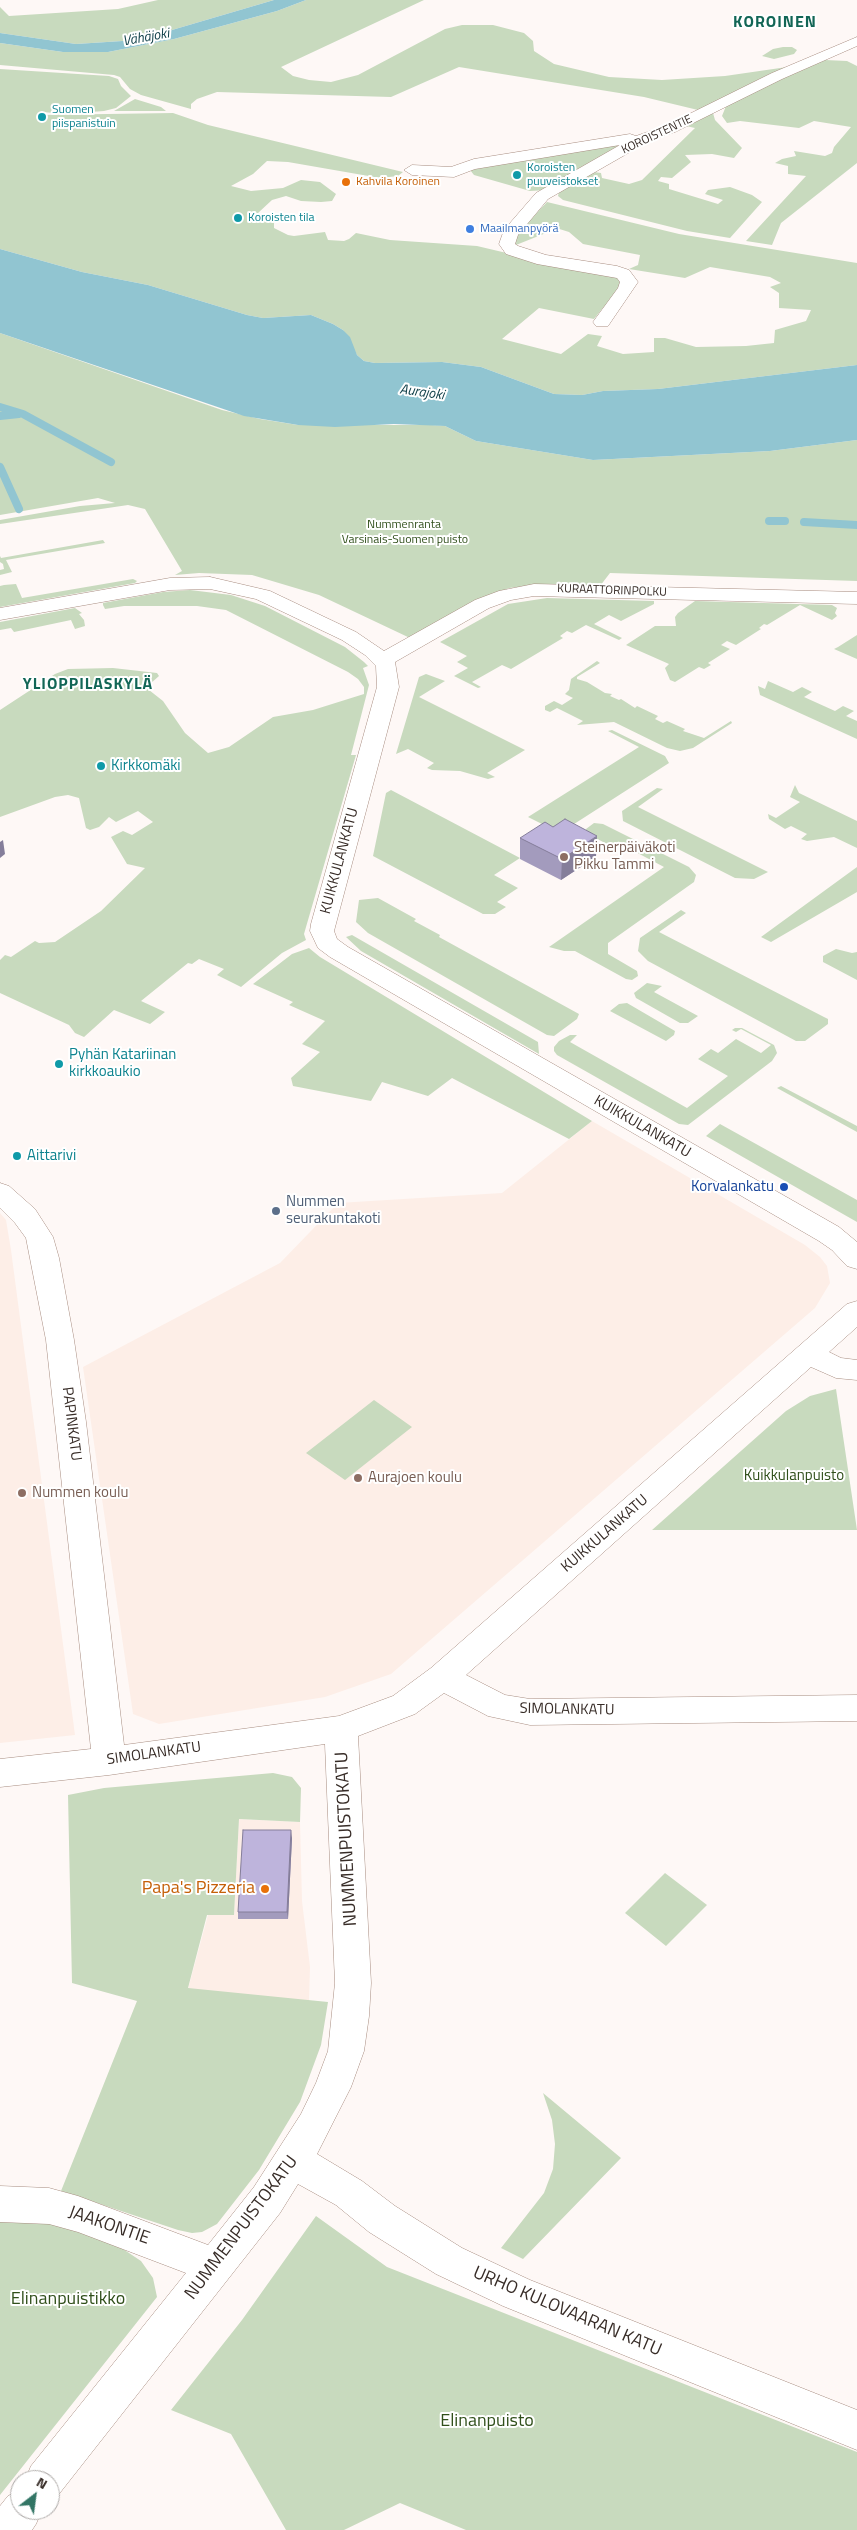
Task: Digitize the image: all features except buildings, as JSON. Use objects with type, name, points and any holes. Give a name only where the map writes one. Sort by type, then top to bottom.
[{"type":"street","name":"KOROISTENTIE","points":[[602,322],[626,289],[629,282],[623,274],[617,271],[543,260],[512,250],[506,244],[510,234],[542,196],[646,137],[670,129],[777,76],[857,41]]},
{"type":"street","points":[[412,170],[454,172],[474,164],[646,137]]},
{"type":"street","points":[[0,614],[170,584],[220,584],[263,595],[349,636],[383,660]]},
{"type":"street","name":"KURAATTORINPOLKU","points":[[383,660],[482,604],[506,595],[534,590],[857,598]]},
{"type":"street","name":"KUIKKULANKATU","points":[[383,660],[389,677],[388,687],[323,924],[322,931],[327,943],[339,952],[829,1234],[842,1243],[857,1259]]},
{"type":"street","name":"PAPINKATU","points":[[0,1192],[25,1216],[39,1237],[60,1340],[80,1492],[109,1761]]},
{"type":"street","name":"KUIKKULANKATU","points":[[442,1677],[857,1312]]},
{"type":"street","points":[[810,1354],[836,1368],[857,1370]]},
{"type":"street","name":"SIMOLANKATU","points":[[0,1773],[109,1761],[341,1730],[404,1705],[442,1677],[499,1707],[530,1712],[857,1708]]},
{"type":"street","name":"NUMMENPUISTOKATU","points":[[54,2470],[267,2200],[294,2161],[314,2126],[333,2086],[346,2051],[351,2016],[351,1923],[341,1730]]},
{"type":"street","name":"URHO KULOVAARAN KATU","points":[[294,2161],[349,2193],[382,2220],[457,2265],[517,2293],[857,2430]]},
{"type":"street","name":"JAAKONTIE","points":[[0,2204],[48,2206],[78,2214],[198,2259],[213,2270]]},
{"type":"street","points":[[6,2530],[14,2520]]},
{"type":"shaded area","name":"Aurajoen koulu","points":[[592,1121],[805,1245],[820,1257],[827,1266],[830,1283],[815,1308],[391,1674],[325,1697],[159,1724],[133,1714],[83,1367],[280,1263],[338,1203],[502,1193]]},
{"type":"shaded area","name":"Nummen koulu","points":[[0,1213],[6,1220],[11,1250],[75,1735],[0,1743]]},
{"type":"shaded area","points":[[239,1819],[300,1822],[302,1901],[310,1967],[309,2001],[188,1989],[208,1915],[234,1915]]},
{"type":"green space","points":[[158,0],[274,0],[138,40],[76,44],[0,33],[0,7],[9,16],[118,9]]},
{"type":"green space","points":[[306,0],[424,0],[281,67],[293,76],[309,80],[331,82],[358,75],[445,29],[462,25],[493,25],[524,33],[533,41],[534,51],[554,64],[609,77],[662,80],[725,76],[794,66],[698,110],[644,97],[459,67],[391,97],[217,92],[197,99],[191,104],[191,109],[141,95],[130,89],[120,77],[114,75],[0,65],[0,43],[63,52],[108,52],[174,39],[277,11]]},
{"type":"green space","points":[[792,47],[797,50],[794,54],[774,59],[762,56],[773,49]]},
{"type":"green space","points":[[825,60],[847,61],[857,66],[857,163],[781,223],[772,245],[746,241],[806,176],[788,174],[788,166],[775,163],[782,159],[796,156],[794,151],[825,156],[832,153],[834,147],[851,127],[814,121],[799,128],[740,121],[727,123],[722,116],[726,106],[781,78]]},
{"type":"green space","points":[[0,69],[109,76],[118,79],[121,86],[131,96],[116,108],[104,111],[63,114],[43,112],[40,113],[42,115],[173,113],[208,125],[403,172],[398,176],[380,178],[288,162],[267,161],[253,174],[231,186],[251,191],[283,188],[301,180],[320,182],[336,194],[332,201],[321,202],[301,201],[286,196],[272,200],[258,213],[274,220],[274,228],[288,235],[325,232],[328,240],[344,241],[356,233],[390,240],[477,246],[532,259],[603,271],[623,281],[612,301],[594,319],[539,308],[502,339],[561,354],[588,334],[602,336],[597,346],[623,354],[654,352],[654,338],[665,338],[696,347],[746,346],[774,343],[775,330],[806,321],[811,310],[779,308],[779,293],[770,287],[781,283],[770,277],[710,267],[685,278],[629,269],[638,265],[640,255],[583,244],[569,232],[553,227],[546,233],[516,245],[511,240],[547,202],[679,234],[857,263],[857,365],[658,389],[603,391],[582,395],[554,394],[481,367],[442,362],[375,363],[364,361],[357,355],[343,330],[311,315],[263,318],[247,315],[148,285],[82,272],[0,249]]},
{"type":"green space","points":[[135,99],[161,107],[166,111],[114,111]]},
{"type":"green space","points":[[713,113],[715,120],[742,148],[734,158],[712,154],[685,155],[691,162],[672,178],[661,177],[658,181],[669,184],[669,189],[718,204],[723,200],[705,194],[708,190],[730,187],[752,195],[762,202],[730,238],[687,231],[563,200],[558,196],[559,192],[594,172],[601,173],[602,178],[629,184],[642,180],[695,128],[686,126]]},
{"type":"green space","points":[[636,140],[547,190],[530,191],[474,175],[470,170]]},
{"type":"green space","name":"Nummenranta","points":[[0,333],[222,410],[298,425],[445,426],[476,441],[593,460],[770,451],[857,440],[857,581],[610,573],[600,586],[546,584],[509,588],[466,606],[410,638],[319,595],[252,575],[199,573],[175,575],[182,571],[145,509],[128,505],[0,524],[0,520],[80,506],[115,503],[98,498],[0,515]]},
{"type":"green space","points":[[103,540],[105,543],[6,560],[12,572],[0,575],[0,570],[4,569],[3,564],[0,562],[0,556],[1,558]]},
{"type":"green space","points":[[133,579],[137,581],[135,583],[0,607],[0,586],[4,585],[16,584],[22,598]]},
{"type":"green space","points":[[190,590],[231,595],[265,606],[345,647],[364,662],[368,666],[363,668],[369,685],[351,755],[356,755],[304,934],[306,940],[282,953],[241,987],[217,975],[224,969],[199,959],[192,964],[188,963],[141,1001],[165,1012],[150,1024],[114,1010],[84,1037],[75,1033],[69,1025],[0,993],[0,960],[5,955],[11,957],[35,941],[39,943],[55,942],[101,911],[145,868],[127,864],[111,837],[123,831],[132,835],[153,822],[138,811],[116,822],[109,817],[99,827],[90,830],[86,828],[79,798],[68,795],[55,797],[0,817],[0,710],[55,674],[68,669],[113,668],[157,673],[159,676],[150,684],[149,690],[163,701],[185,733],[208,753],[229,747],[273,717],[313,710],[364,694],[364,687],[358,679],[348,672],[226,610],[197,606],[124,606],[105,609],[103,605],[103,603],[163,592]]},
{"type":"green space","points":[[547,598],[654,601],[654,604],[621,621],[609,615],[594,624],[622,638],[619,640],[586,625],[572,633],[567,631],[560,636],[563,638],[511,669],[502,665],[472,682],[481,687],[478,688],[454,676],[468,668],[457,662],[467,656],[440,642],[508,604]]},
{"type":"green space","points":[[695,601],[832,605],[837,608],[835,613],[837,616],[832,620],[800,605],[767,625],[764,624],[759,628],[761,629],[736,645],[727,641],[721,645],[730,649],[708,663],[711,665],[704,669],[699,667],[675,682],[670,680],[665,668],[669,664],[626,645],[655,626],[676,626],[675,617],[678,613]]},
{"type":"green space","points":[[75,608],[82,613],[79,614],[84,620],[85,626],[75,629],[71,620],[14,632],[11,628],[0,630],[0,622]]},
{"type":"green space","points":[[857,635],[857,659],[834,649],[838,647]]},
{"type":"green space","points":[[597,661],[600,663],[577,677],[577,679],[587,682],[605,693],[612,694],[610,696],[621,699],[635,708],[637,706],[658,716],[655,719],[663,723],[667,721],[685,729],[683,731],[704,738],[731,721],[732,723],[693,748],[680,751],[667,748],[614,722],[577,725],[583,721],[557,708],[550,712],[545,710],[545,706],[554,701],[562,705],[573,698],[565,694],[569,690],[571,679]]},
{"type":"green space","points":[[426,674],[445,681],[419,697],[525,750],[487,773],[495,777],[488,779],[460,771],[432,770],[427,768],[434,763],[408,749],[396,754],[419,677]]},
{"type":"green space","points":[[768,681],[793,692],[802,687],[812,692],[804,697],[835,711],[843,706],[854,711],[846,716],[857,721],[857,739],[760,695],[758,686],[765,689]]},
{"type":"green space","points":[[612,730],[665,756],[669,763],[571,826],[550,828],[528,817],[639,747],[608,731]]},
{"type":"green space","points":[[795,785],[799,793],[857,821],[857,848],[834,837],[807,841],[801,839],[807,834],[791,826],[785,829],[769,819],[768,814],[776,818],[800,802],[790,797]]},
{"type":"green space","points":[[657,788],[663,789],[638,807],[768,872],[754,879],[735,878],[623,821],[622,811]]},
{"type":"green space","points":[[391,790],[520,858],[494,875],[518,888],[497,902],[506,907],[495,914],[483,914],[373,856],[386,793]]},
{"type":"green space","points":[[594,823],[603,824],[689,867],[696,875],[694,882],[608,943],[608,954],[637,971],[638,976],[632,980],[626,979],[575,951],[564,951],[549,947],[664,867],[630,849],[624,853],[586,833],[586,829]]},
{"type":"green space","points":[[857,867],[857,892],[771,942],[761,937]]},
{"type":"green space","points":[[378,898],[416,919],[414,921],[440,935],[439,937],[579,1014],[577,1019],[554,1036],[547,1035],[368,933],[356,922],[359,900]]},
{"type":"green space","points":[[681,910],[686,913],[659,932],[828,1019],[828,1024],[805,1041],[796,1041],[648,961],[638,951],[640,938]]},
{"type":"green space","points":[[352,935],[538,1042],[539,1054],[361,951],[346,937]]},
{"type":"green space","points":[[309,948],[320,957],[592,1121],[569,1139],[452,1078],[428,1096],[382,1082],[371,1101],[293,1086],[291,1078],[320,1052],[302,1044],[325,1021],[289,1005],[293,1002],[253,984],[292,954]]},
{"type":"green space","points":[[836,949],[852,953],[857,952],[857,980],[823,962],[823,956]]},
{"type":"green space","points":[[647,983],[662,986],[654,992],[698,1016],[688,1023],[680,1023],[636,998],[634,993]]},
{"type":"green space","points":[[627,1003],[675,1031],[674,1035],[666,1041],[610,1011],[619,1004]]},
{"type":"green space","points":[[742,1028],[774,1045],[777,1053],[772,1061],[688,1125],[679,1124],[557,1055],[554,1051],[554,1047],[559,1041],[570,1035],[577,1035],[570,1042],[687,1108],[728,1076],[698,1059],[711,1049],[718,1053],[736,1039],[761,1053],[771,1045],[741,1029],[736,1032],[732,1030]]},
{"type":"green space","points":[[781,1086],[857,1126],[857,1132],[777,1088]]},
{"type":"green space","points":[[720,1124],[857,1200],[857,1222],[706,1136]]},
{"type":"green space","name":"Kuikkulanpuisto","points":[[836,1389],[857,1530],[652,1530],[786,1411],[810,1396]]},
{"type":"green space","points":[[374,1400],[412,1427],[345,1480],[306,1453]]},
{"type":"green space","points":[[273,1773],[292,1777],[301,1788],[300,1822],[239,1819],[234,1915],[207,1915],[188,1988],[328,2002],[321,2045],[300,2102],[259,2170],[217,2224],[202,2232],[192,2233],[178,2230],[61,2191],[137,2001],[72,1983],[68,1795],[104,1788]]},
{"type":"green space","points":[[665,1873],[707,1905],[666,1946],[625,1913]]},
{"type":"green space","points":[[543,2093],[621,2158],[523,2259],[501,2248],[544,2193],[553,2169],[555,2144],[552,2120]]},
{"type":"green space","name":"Elinanpuisto","points":[[316,2216],[387,2267],[857,2452],[857,2530],[466,2530],[400,2503],[344,2530],[286,2530],[231,2434],[171,2410],[242,2320]]},
{"type":"green space","name":"Elinanpuistikko","points":[[40,2219],[99,2236],[141,2261],[153,2278],[157,2297],[20,2470],[10,2470],[10,2482],[0,2495],[0,2220]]},
{"type":"water","name":"Vähäjoki","points":[[274,0],[306,0],[277,11],[174,39],[108,52],[63,52],[0,43],[0,33],[76,44],[138,40]]},
{"type":"water","name":"Aurajoki","points":[[0,249],[82,272],[148,285],[247,315],[263,318],[311,315],[343,330],[350,337],[357,355],[364,361],[375,363],[442,362],[481,367],[554,394],[582,395],[603,391],[658,389],[857,365],[857,440],[770,451],[593,460],[476,441],[445,426],[394,424],[335,427],[298,425],[244,416],[0,333]]},
{"type":"waterway","points":[[0,407],[23,414],[111,462]]},
{"type":"waterway","points":[[0,416],[19,414]]},
{"type":"waterway","points":[[0,467],[19,509]]},
{"type":"waterway","points":[[769,521],[785,521]]},
{"type":"waterway","points":[[804,522],[857,525]]},
{"type":"place","name":"Suomen piispanistuin","points":[[42,117]]},
{"type":"place","name":"Koroisten puuveistokset","points":[[517,175]]},
{"type":"place","name":"Kahvila Koroinen","points":[[346,182]]},
{"type":"place","name":"Koroisten tila","points":[[238,218]]},
{"type":"place","name":"Maailmanpyörä","points":[[470,229]]},
{"type":"place","name":"Kirkkomäki","points":[[101,766]]},
{"type":"place","name":"Steinerpäiväkoti Pikku Tammi","points":[[564,857]]},
{"type":"place","name":"Pyhän Katariinan kirkkoaukio","points":[[59,1064]]},
{"type":"place","name":"Aittarivi","points":[[17,1156]]},
{"type":"place","name":"Korvalankatu","points":[[784,1187]]},
{"type":"place","name":"Nummen seurakuntakoti","points":[[276,1211]]},
{"type":"place","name":"Aurajoen koulu","points":[[358,1478]]},
{"type":"place","name":"Nummen koulu","points":[[22,1493]]},
{"type":"place","name":"Papa's Pizzeria","points":[[265,1889]]},
{"type":"district","name":"KOROINEN","points":[[775,23]]},
{"type":"district","name":"YLIOPPILASKYLÄ","points":[[88,685]]},
{"type":"park label","name":"Varsinais-Suomen puisto","points":[[405,540]]}]
